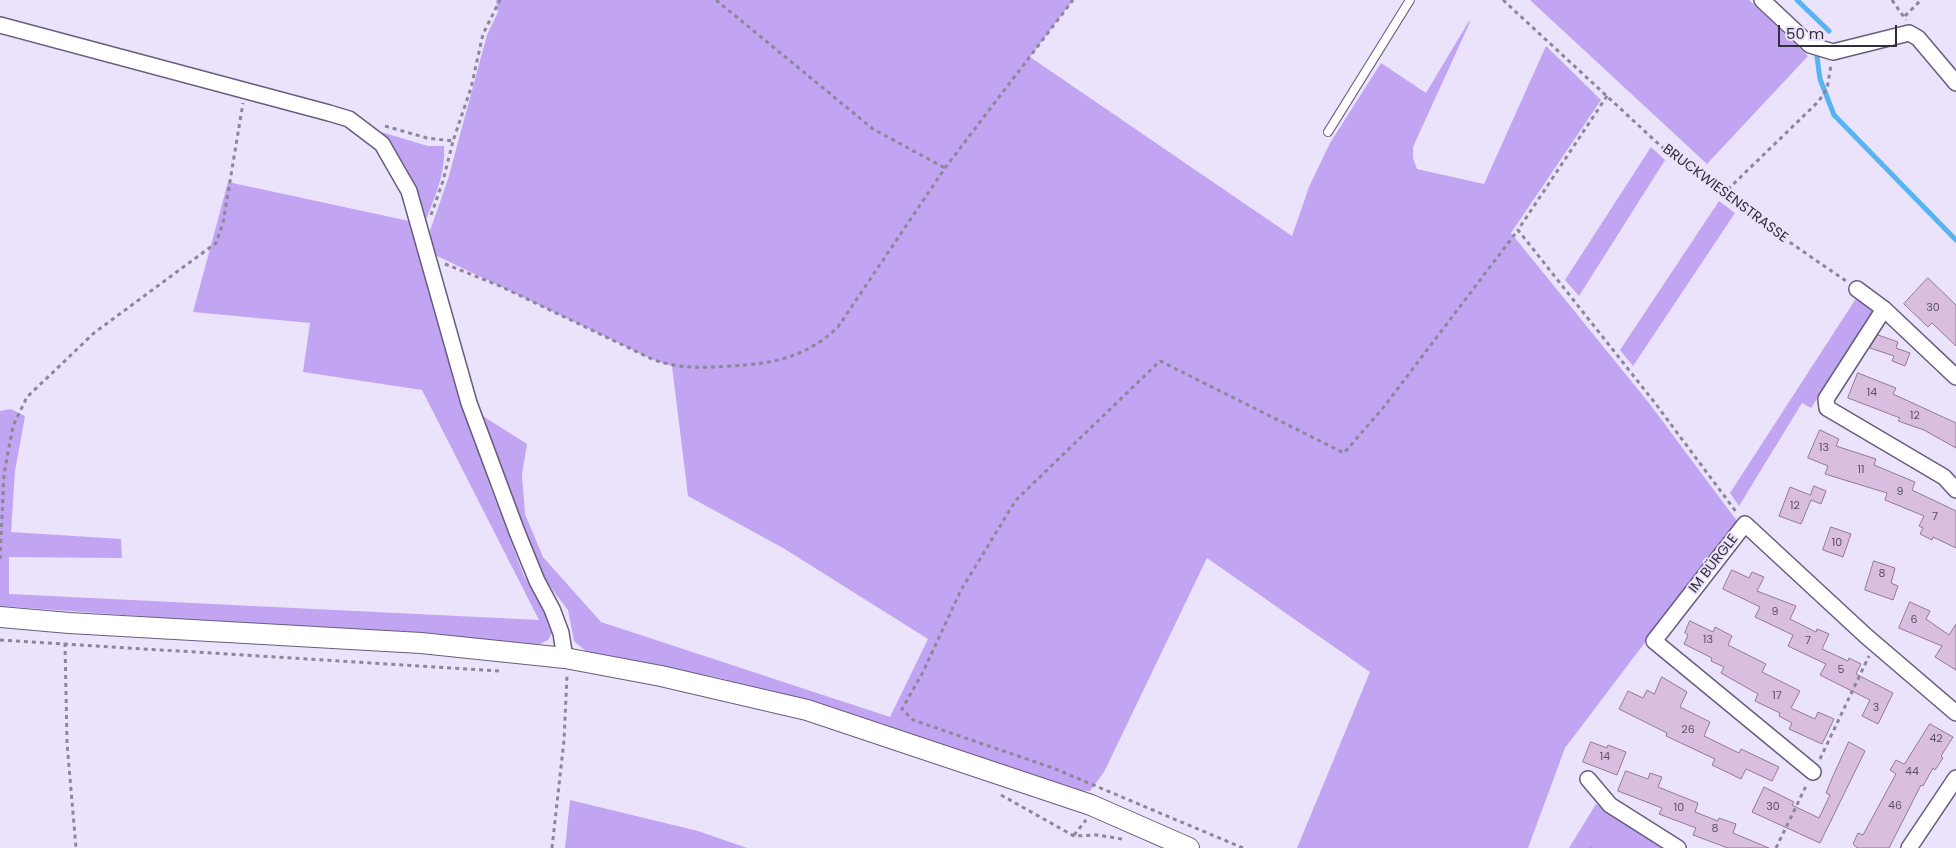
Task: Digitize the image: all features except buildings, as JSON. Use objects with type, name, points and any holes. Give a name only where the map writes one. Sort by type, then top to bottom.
[{"type":"street","points":[[1762,0],[1810,45],[1833,52],[1909,33],[1918,38],[1956,83]]},
{"type":"street","points":[[0,25],[349,119],[382,144],[409,191],[469,403],[520,540],[561,633],[566,666]]},
{"type":"street","points":[[1858,289],[1884,309],[1956,377]]},
{"type":"street","points":[[1884,309],[1826,399],[1827,408],[1944,477],[1956,490]]},
{"type":"street","name":"IM BÜRGLE","points":[[1813,772],[1654,641],[1745,524],[1870,640],[1956,713]]},
{"type":"street","points":[[0,617],[69,623],[421,643],[566,666],[661,676],[807,710],[1091,805],[1189,848]]},
{"type":"street","points":[[1909,848],[1956,778]]},
{"type":"street","points":[[1588,779],[1610,805],[1678,848]]},
{"type":"lane","points":[[1328,132],[1410,0]]},
{"type":"path","points":[[424,239],[471,88],[483,34],[500,0]]},
{"type":"path","points":[[716,0],[873,129],[945,168]]},
{"type":"path","points":[[430,262],[464,270],[654,360],[672,366],[693,369],[765,365],[796,355],[821,343],[838,327],[945,168],[1073,0]]},
{"type":"path","name":"BRUCKWIESENSTRASSE","points":[[1503,0],[1664,149],[1722,195],[1858,289]]},
{"type":"path","points":[[1892,0],[1905,16],[1909,33]]},
{"type":"path","points":[[1905,16],[1921,0]]},
{"type":"path","points":[[1722,195],[1818,102],[1828,89],[1833,52]]},
{"type":"path","points":[[0,559],[4,474],[13,426],[27,397],[94,333],[216,243],[223,223],[245,90]]},
{"type":"path","points":[[1243,848],[1053,768],[913,720],[902,709],[923,672],[961,590],[1016,500],[1160,361],[1344,453],[1383,408],[1518,230],[1607,96]]},
{"type":"path","points":[[383,125],[427,138],[453,141]]},
{"type":"path","points":[[1518,230],[1655,403],[1745,524]]},
{"type":"path","points":[[69,623],[65,644],[67,743],[76,848]]},
{"type":"path","points":[[0,640],[508,671]]},
{"type":"path","points":[[1824,750],[1866,662]]},
{"type":"path","points":[[566,666],[576,675]]},
{"type":"path","points":[[552,848],[564,740],[566,666]]},
{"type":"path","points":[[1776,848],[1813,772]]},
{"type":"path","points":[[1000,794],[1074,836],[1097,835],[1129,840]]},
{"type":"shaded area","points":[[496,0],[1073,0],[1030,57],[1292,236],[1309,187],[1330,143],[1381,63],[1426,93],[1470,22],[1413,147],[1413,158],[1417,169],[1484,184],[1546,46],[1601,100],[1511,233],[1649,403],[1737,521],[1565,748],[1528,848],[1297,848],[1370,672],[1207,558],[1104,772],[1090,791],[1066,790],[890,728],[720,678],[587,652],[574,641],[568,610],[538,571],[478,413],[527,444],[522,474],[525,514],[543,557],[601,622],[890,717],[928,639],[783,548],[688,496],[672,366],[654,360],[433,254],[430,231],[448,179],[487,35],[498,12]]},
{"type":"shaded area","points":[[1530,0],[1749,0],[1808,56],[1707,164]]},
{"type":"shaded area","points":[[381,132],[428,146],[444,146],[442,175],[426,220],[406,167]]},
{"type":"shaded area","points":[[1651,147],[1665,160],[1579,296],[1565,280]]},
{"type":"shaded area","points":[[228,182],[409,221],[460,399],[491,489],[524,576],[551,619],[553,632],[548,640],[538,645],[0,606],[0,411],[11,409],[25,416],[15,471],[11,532],[121,539],[122,558],[9,557],[9,594],[539,620],[422,390],[303,372],[310,323],[193,312]]},
{"type":"shaded area","points":[[1719,201],[1735,213],[1633,366],[1620,350]]},
{"type":"shaded area","points":[[1857,297],[1874,311],[1811,408],[1802,403],[1739,506],[1730,493]]},
{"type":"shaded area","points":[[570,800],[698,831],[747,848],[565,848]]},
{"type":"shaded area","points":[[1596,804],[1663,848],[1569,848]]},
{"type":"waterway","points":[[1797,0],[1829,31]]},
{"type":"waterway","points":[[1817,57],[1820,79],[1834,115],[1956,240]]}]
